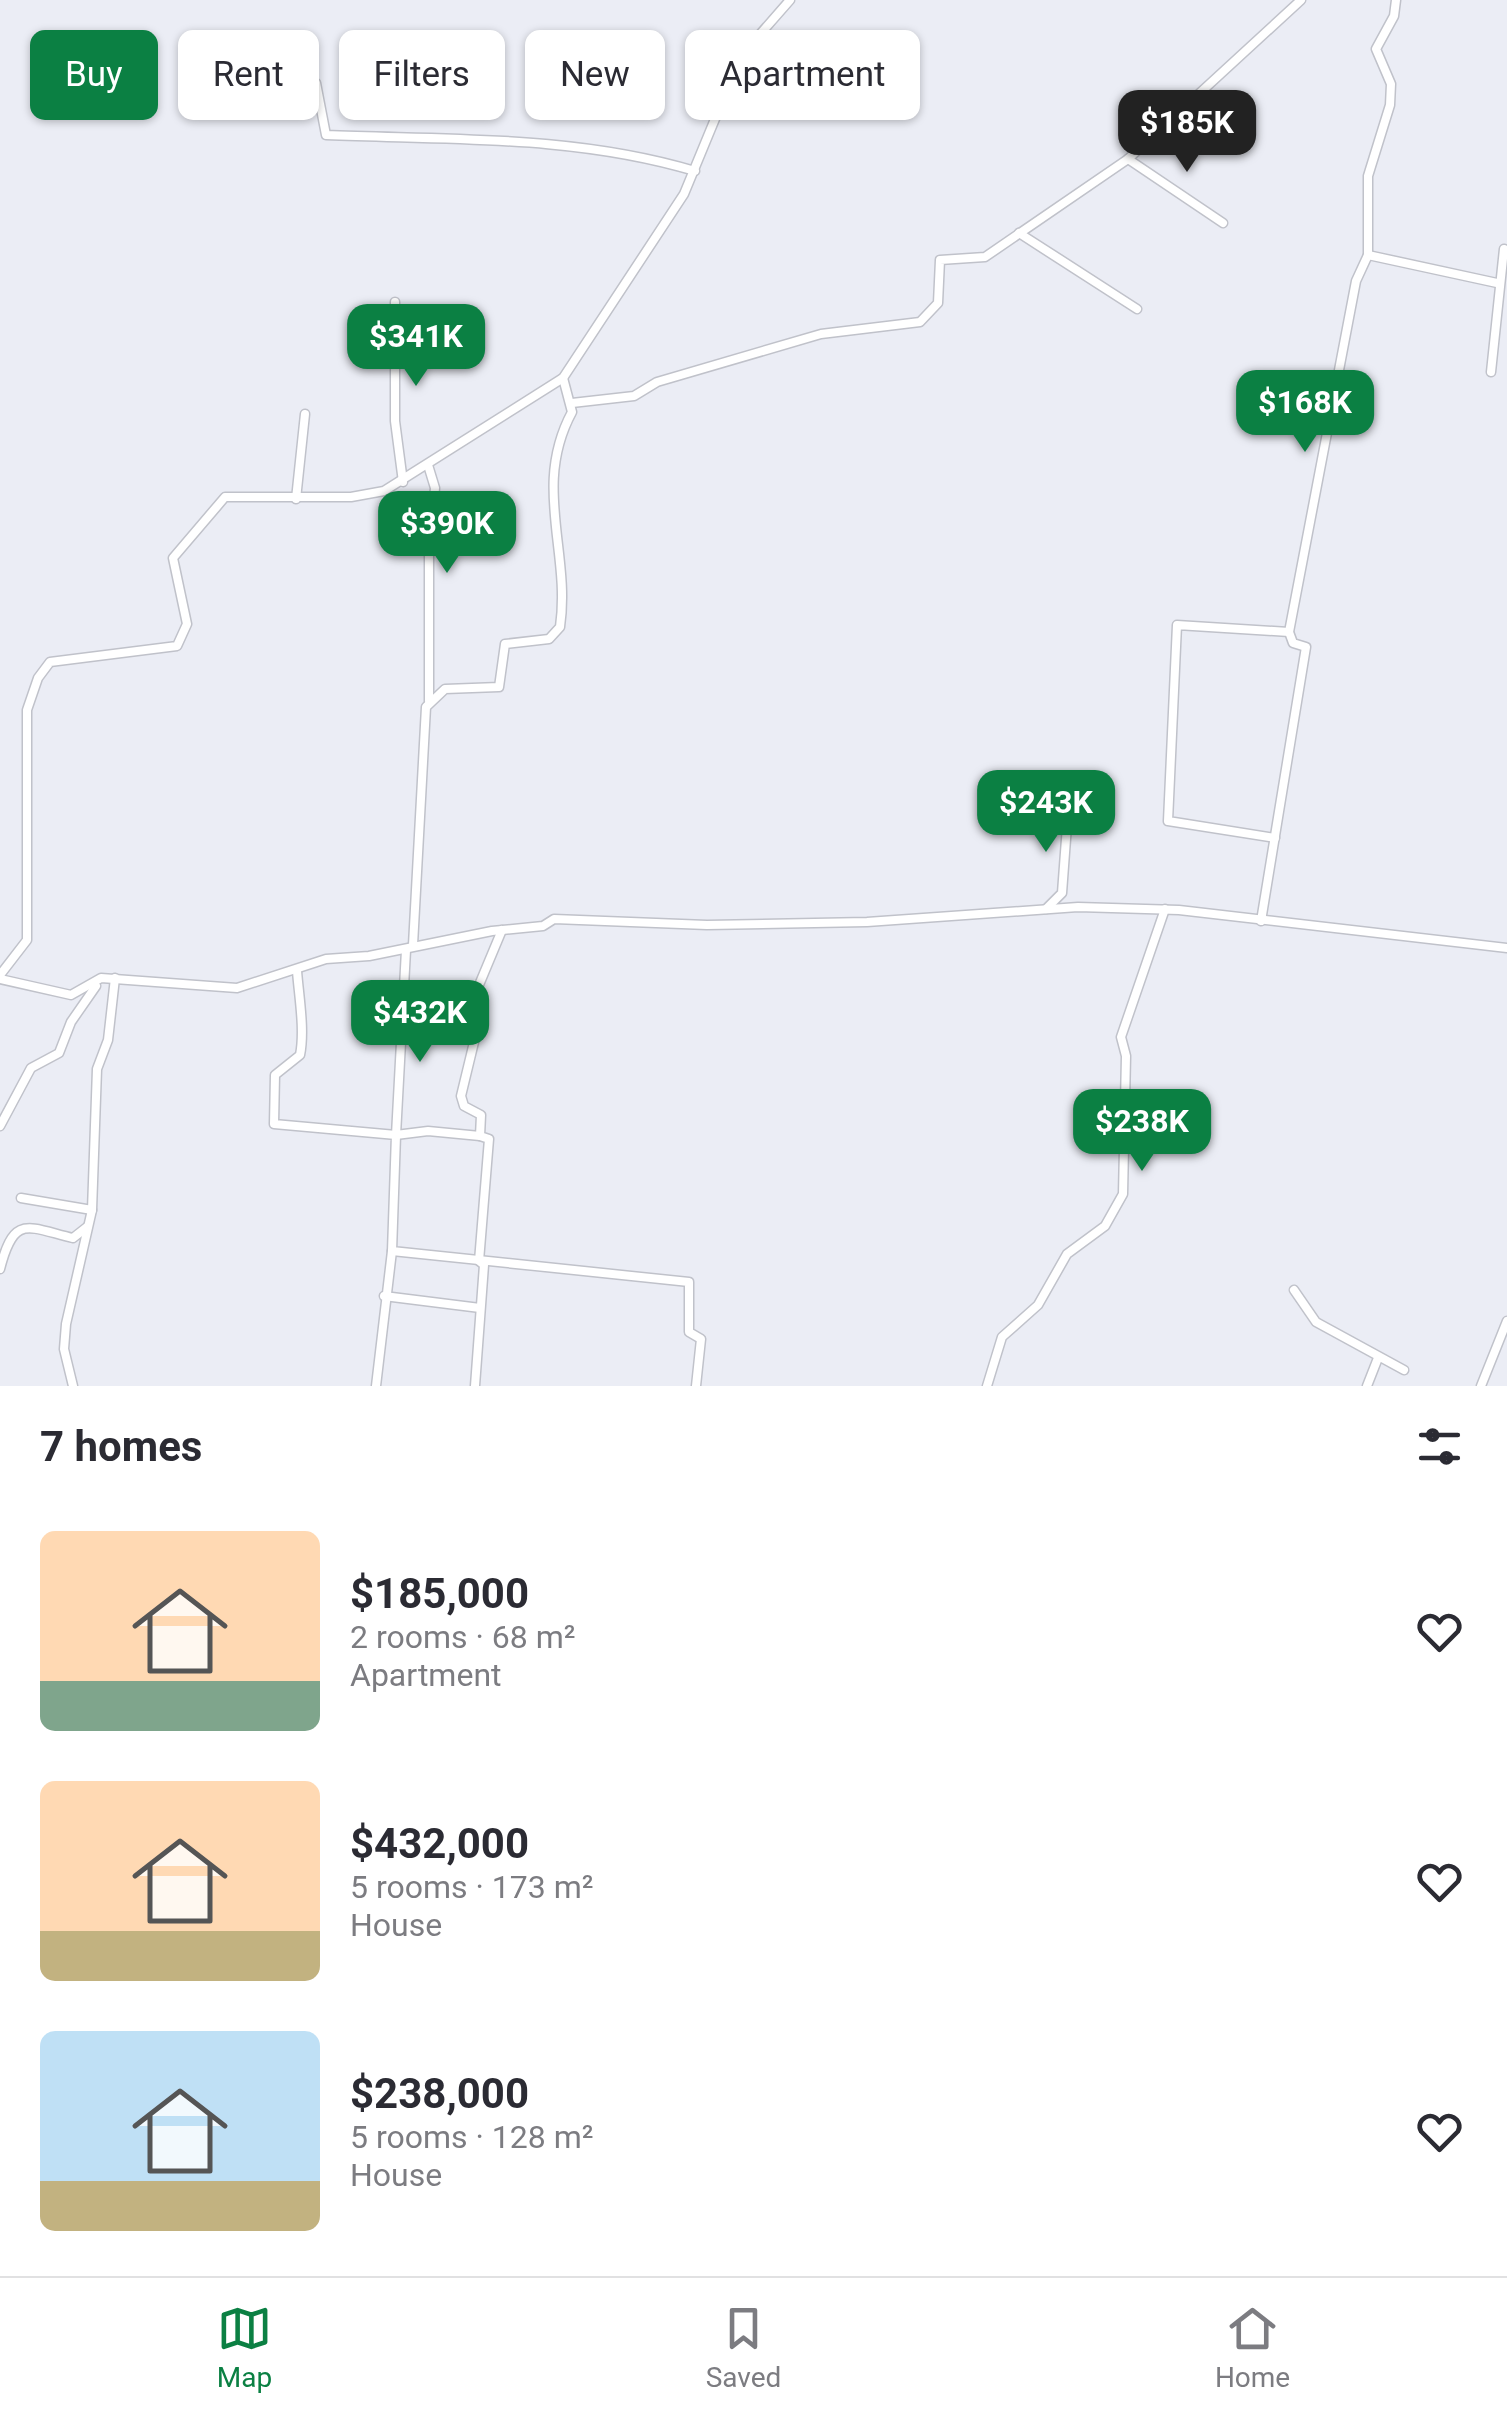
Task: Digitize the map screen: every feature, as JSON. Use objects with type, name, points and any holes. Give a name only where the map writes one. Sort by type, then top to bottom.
[{"type":"street","points":[[790,0],[741,56],[695,170],[563,378],[403,482],[367,496],[225,497],[172,558],[187,624],[178,646],[50,662],[38,678],[27,710],[27,940],[0,977],[71,995],[102,978],[237,988],[326,959],[543,926],[554,920],[707,925],[867,922],[1046,908],[1166,910],[1507,948]]},
{"type":"street","points":[[572,403],[634,396],[656,382],[821,334],[920,322],[938,303],[940,260],[985,257],[1128,159],[1300,0]]},
{"type":"street","points":[[1261,921],[1306,648],[1294,643],[1289,632],[1356,281],[1368,256],[1366,195],[1390,106],[1391,84],[1376,48],[1394,16],[1396,0]]},
{"type":"street","points":[[319,99],[326,135],[572,144],[636,153],[695,170]]},
{"type":"street","points":[[1128,159],[1223,222]]},
{"type":"street","points":[[1019,233],[1137,309]]},
{"type":"street","points":[[1490,372],[1497,283],[1504,249]]},
{"type":"street","points":[[1368,256],[1497,283]]},
{"type":"street","points":[[394,302],[395,422],[403,482]]},
{"type":"street","points":[[429,701],[445,689],[499,687],[505,644],[549,639],[558,632],[562,616],[552,469],[572,403],[563,378]]},
{"type":"street","points":[[296,499],[305,414]]},
{"type":"street","points":[[376,1386],[392,1251],[396,1134],[429,701],[429,551],[435,488],[428,466]]},
{"type":"street","points":[[1275,838],[1168,821],[1178,624],[1289,632]]},
{"type":"street","points":[[1046,908],[1062,894],[1068,812]]},
{"type":"street","points":[[987,1386],[1002,1337],[1038,1304],[1067,1254],[1105,1226],[1123,1194],[1126,1056],[1121,1037],[1166,910]]},
{"type":"street","points":[[480,1136],[481,1115],[464,1106],[461,1096],[476,1038],[478,984],[502,930]]},
{"type":"street","points":[[297,971],[298,1028],[303,1041],[300,1056],[275,1075],[274,1124],[396,1134],[428,1132],[489,1140],[476,1386]]},
{"type":"street","points":[[0,1126],[23,1078],[31,1068],[59,1053],[71,1022],[102,978]]},
{"type":"street","points":[[73,1386],[64,1349],[92,1210],[98,1069],[108,1040],[114,978]]},
{"type":"street","points":[[21,1198],[92,1210]]},
{"type":"street","points":[[0,1268],[6,1240],[14,1232],[40,1227],[73,1238],[88,1226]]},
{"type":"street","points":[[392,1251],[689,1282],[689,1332],[701,1339],[696,1386]]},
{"type":"street","points":[[1294,1290],[1316,1322],[1404,1370]]},
{"type":"street","points":[[384,1296],[480,1308]]},
{"type":"street","points":[[1481,1386],[1507,1321]]},
{"type":"street","points":[[1367,1386],[1378,1358]]}]
